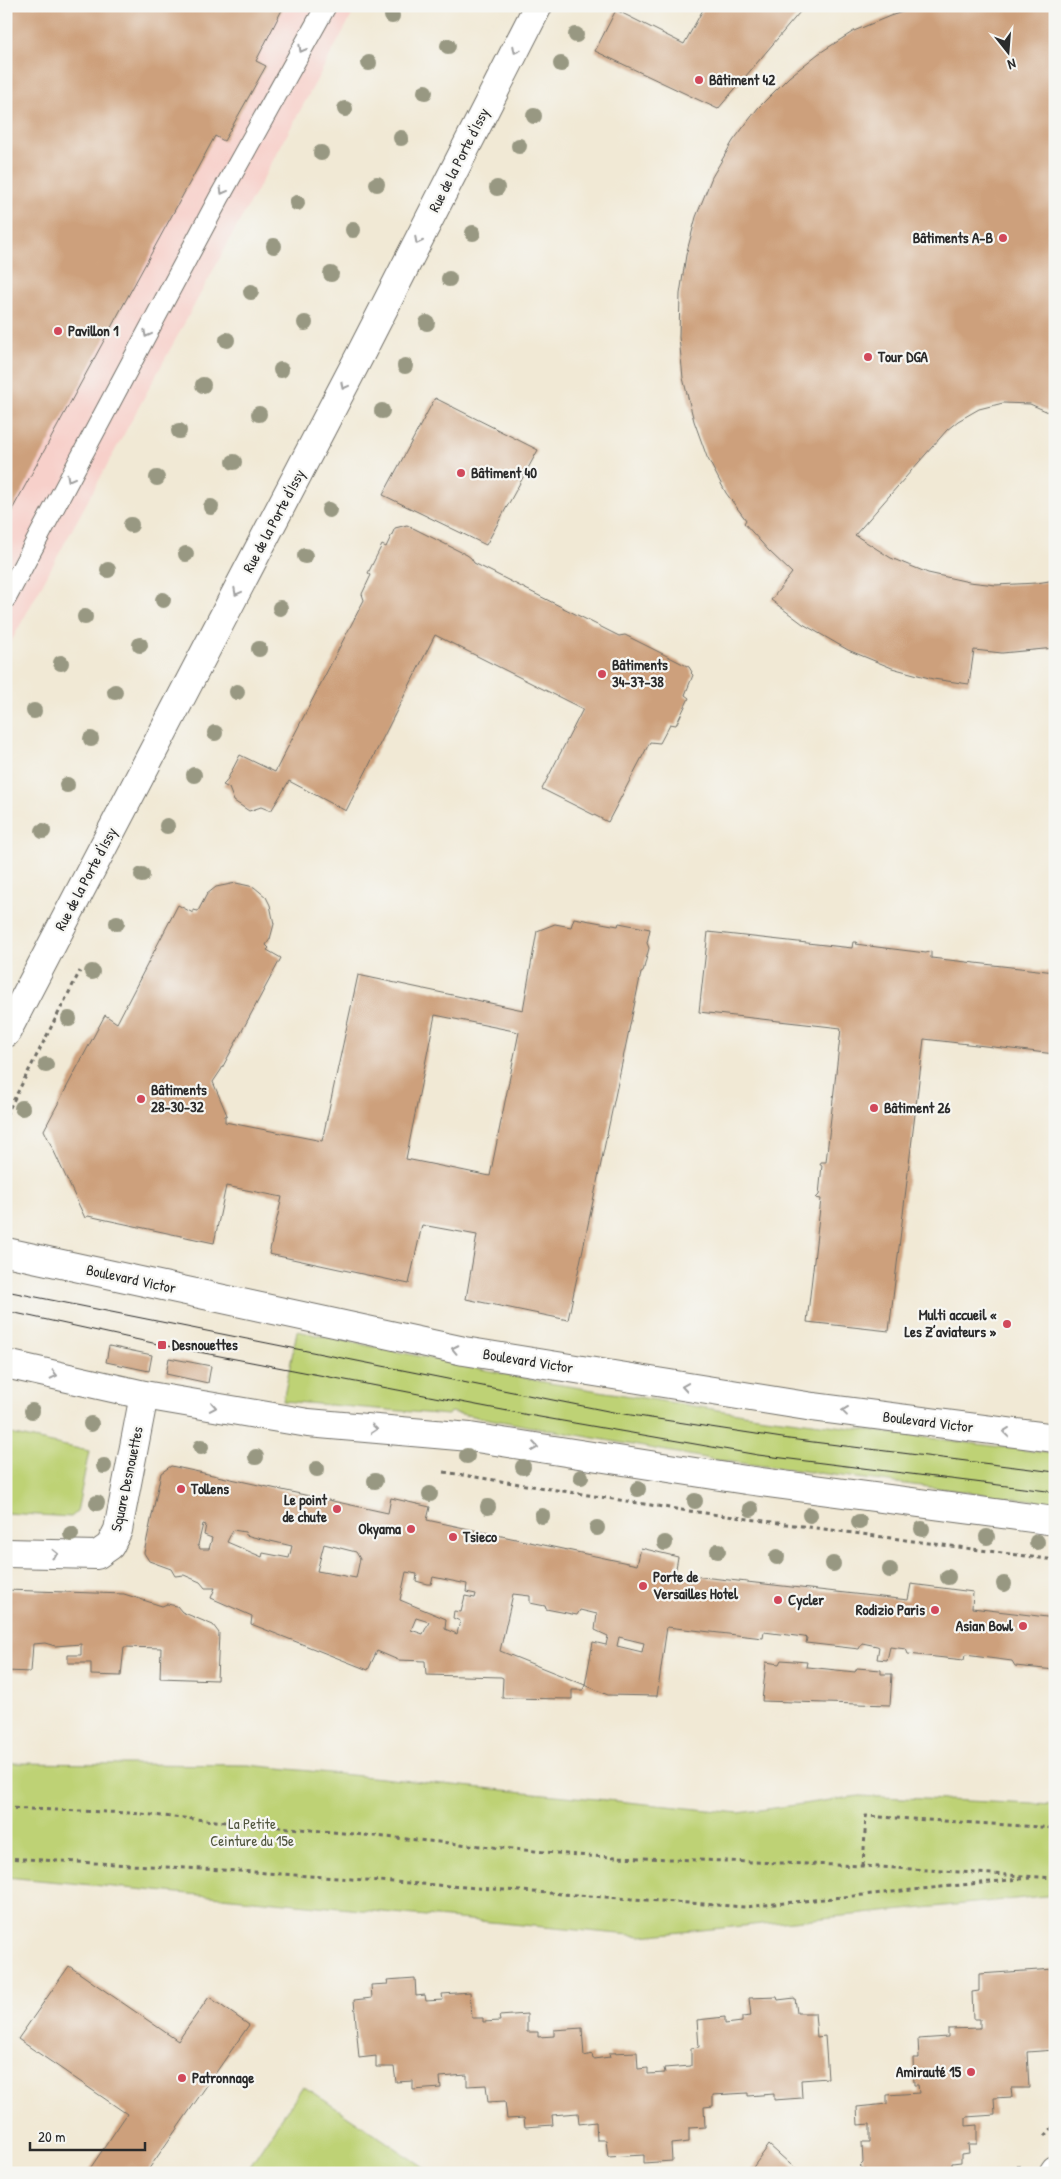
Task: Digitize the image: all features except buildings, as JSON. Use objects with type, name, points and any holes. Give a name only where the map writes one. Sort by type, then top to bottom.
[{"type":"main road","name":"Rue de la Porte d'Issy","points":[[6,1033],[356,364],[538,6]]},
{"type":"main road","name":"Boulevard Victor","points":[[6,1252],[464,1351],[813,1408],[1055,1438]]},
{"type":"main road","points":[[6,1364],[144,1395],[308,1423],[470,1437],[746,1480],[1055,1522]]},
{"type":"main road","name":"Square Desnouettes","points":[[6,1553],[97,1555],[110,1546],[118,1530],[144,1395]]},
{"type":"lane","points":[[6,598],[214,207],[326,6]]},
{"type":"path","points":[[437,1470],[682,1510],[1055,1560]]},
{"type":"path","points":[[6,1808],[130,1813],[588,1856],[863,1866],[1055,1878]]},
{"type":"path","points":[[863,1866],[866,1816],[1055,1828]]},
{"type":"path","points":[[6,1858],[239,1871],[745,1907],[1041,1877]]},
{"type":"shaded area","name":"Pavillon 1","points":[[6,6],[357,6],[6,651]]},
{"type":"green space","points":[[297,1331],[549,1383],[750,1415],[1055,1454],[1055,1503],[716,1460],[450,1412],[448,1415],[283,1401]]},
{"type":"green space","points":[[6,1433],[89,1451],[77,1512],[71,1517],[6,1513]]},
{"type":"green space","name":"La Petite Ceinture du 15e","points":[[6,1763],[248,1765],[739,1813],[859,1796],[1055,1805],[1055,1895],[641,1936],[6,1877]]},
{"type":"green space","points":[[303,2086],[433,2173],[245,2173]]},
{"type":"tram line","points":[[6,1291],[618,1413],[789,1439],[1055,1472]]},
{"type":"tram line","points":[[6,1311],[162,1345],[534,1416],[758,1455],[1055,1492]]},
{"type":"place","name":"Bâtiment 42","points":[[699,80]]},
{"type":"place","name":"Bâtiments A-B","points":[[1003,238]]},
{"type":"place","name":"Pavillon 1","points":[[58,331]]},
{"type":"place","name":"Tour DGA","points":[[868,357]]},
{"type":"place","name":"Bâtiment 40","points":[[461,473]]},
{"type":"place","name":"Bâtiments 34-37-38","points":[[602,674]]},
{"type":"place","name":"Bâtiments 28-30-32","points":[[141,1099]]},
{"type":"place","name":"Bâtiment 26","points":[[874,1108]]},
{"type":"place","name":"Multi accueil « Les Z’aviateurs »","points":[[1007,1324]]},
{"type":"place","name":"Desnouettes","points":[[162,1345]]},
{"type":"place","name":"Tollens","points":[[181,1489]]},
{"type":"place","name":"Le point de chute","points":[[337,1509]]},
{"type":"place","name":"Okyama","points":[[411,1529]]},
{"type":"place","name":"Tsieco","points":[[453,1537]]},
{"type":"place","name":"Porte de Versailles Hotel","points":[[643,1586]]},
{"type":"place","name":"Cycler","points":[[778,1600]]},
{"type":"place","name":"Rodizio Paris","points":[[935,1610]]},
{"type":"place","name":"Asian Bowl","points":[[1023,1626]]},
{"type":"place","name":"Amirauté 15","points":[[971,2072]]},
{"type":"place","name":"Patronnage","points":[[182,2078]]}]
